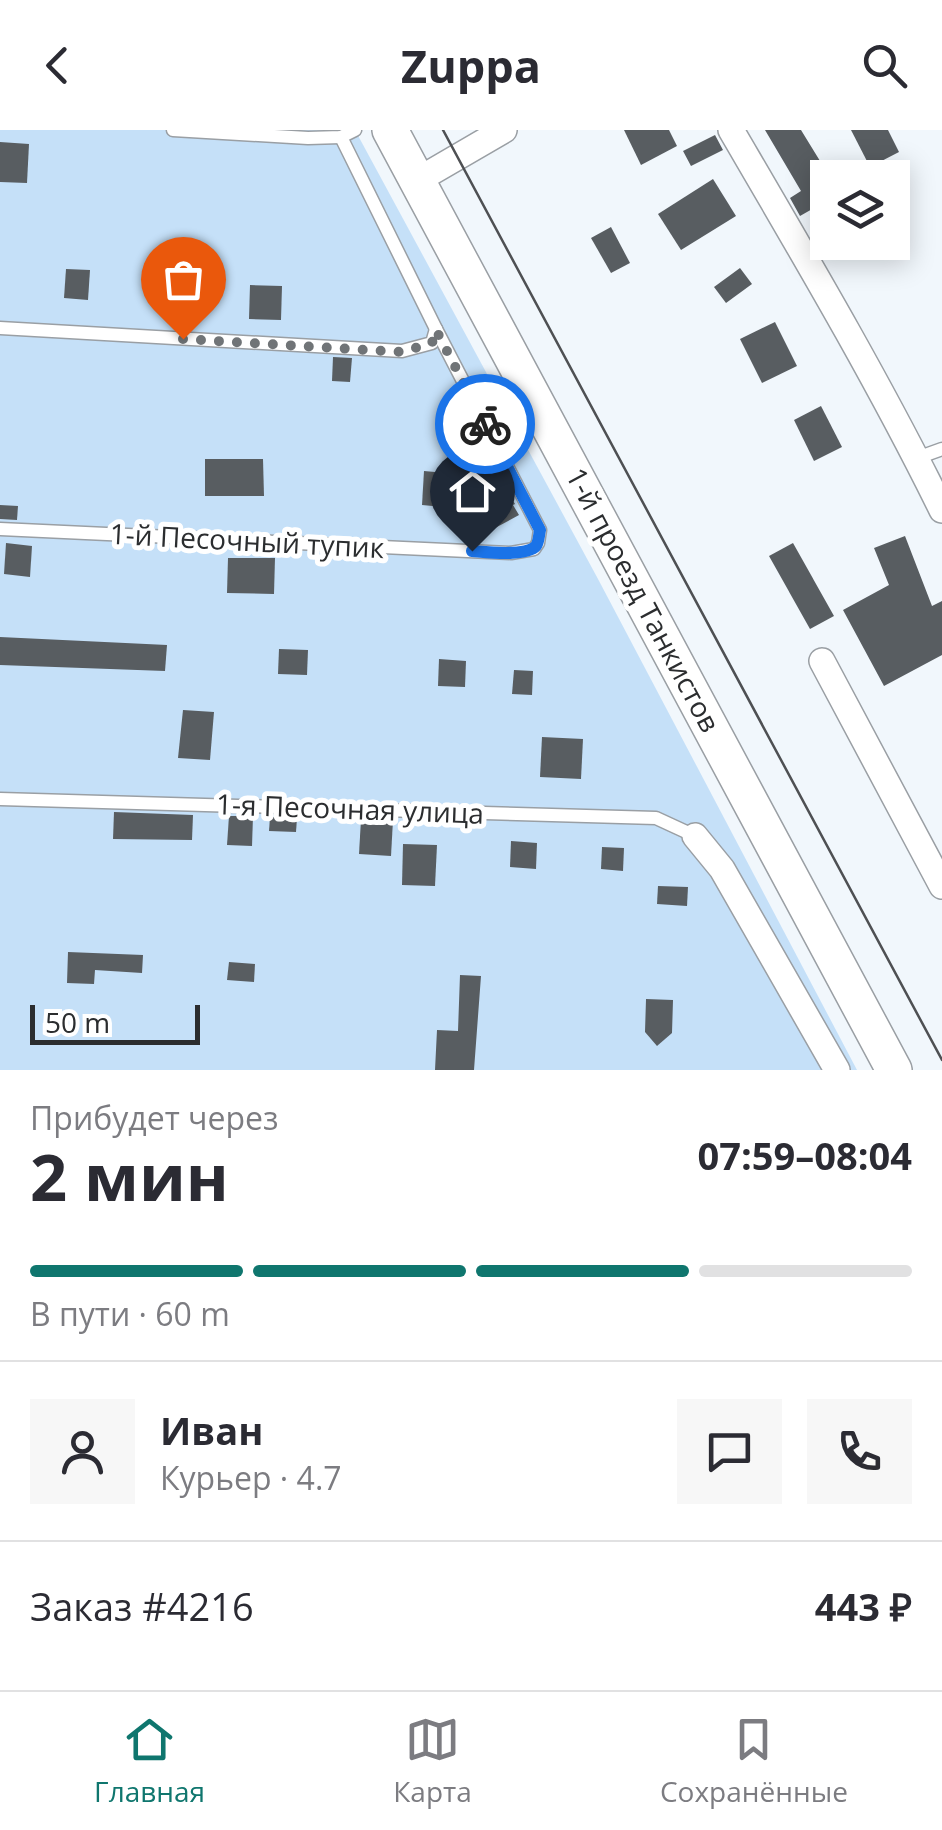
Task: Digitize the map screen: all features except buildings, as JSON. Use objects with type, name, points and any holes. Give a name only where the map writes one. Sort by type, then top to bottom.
[{"type":"main road","name":"1-й проезд Танкистов","points":[[390,130],[894,1070]]},
{"type":"street","points":[[418,180],[504,130]]},
{"type":"street","points":[[730,130],[838,314],[942,510]]},
{"type":"street","points":[[822,661],[942,886]]},
{"type":"street","points":[[695,836],[722,870],[837,1070]]},
{"type":"lane","points":[[173,130],[308,138],[341,137],[355,130]]},
{"type":"lane","points":[[0,328],[402,352],[432,343],[436,330],[341,137]]},
{"type":"lane","name":"1-й Песочный тупик","points":[[0,530],[511,553],[534,548],[540,530],[436,330]]},
{"type":"lane","points":[[916,458],[942,449]]},
{"type":"lane","name":"1-я Песочная улица","points":[[0,799],[656,818],[695,836]]},
{"type":"shaded area","points":[[0,130],[355,130],[857,1070],[0,1070]]},
{"type":"tram line","points":[[443,130],[942,1060]]},
{"type":"way so far","points":[[183,339],[402,352],[432,343],[436,330],[485,424]]},
{"type":"route","points":[[472,551],[511,553],[534,548],[540,530],[485,424]]}]
